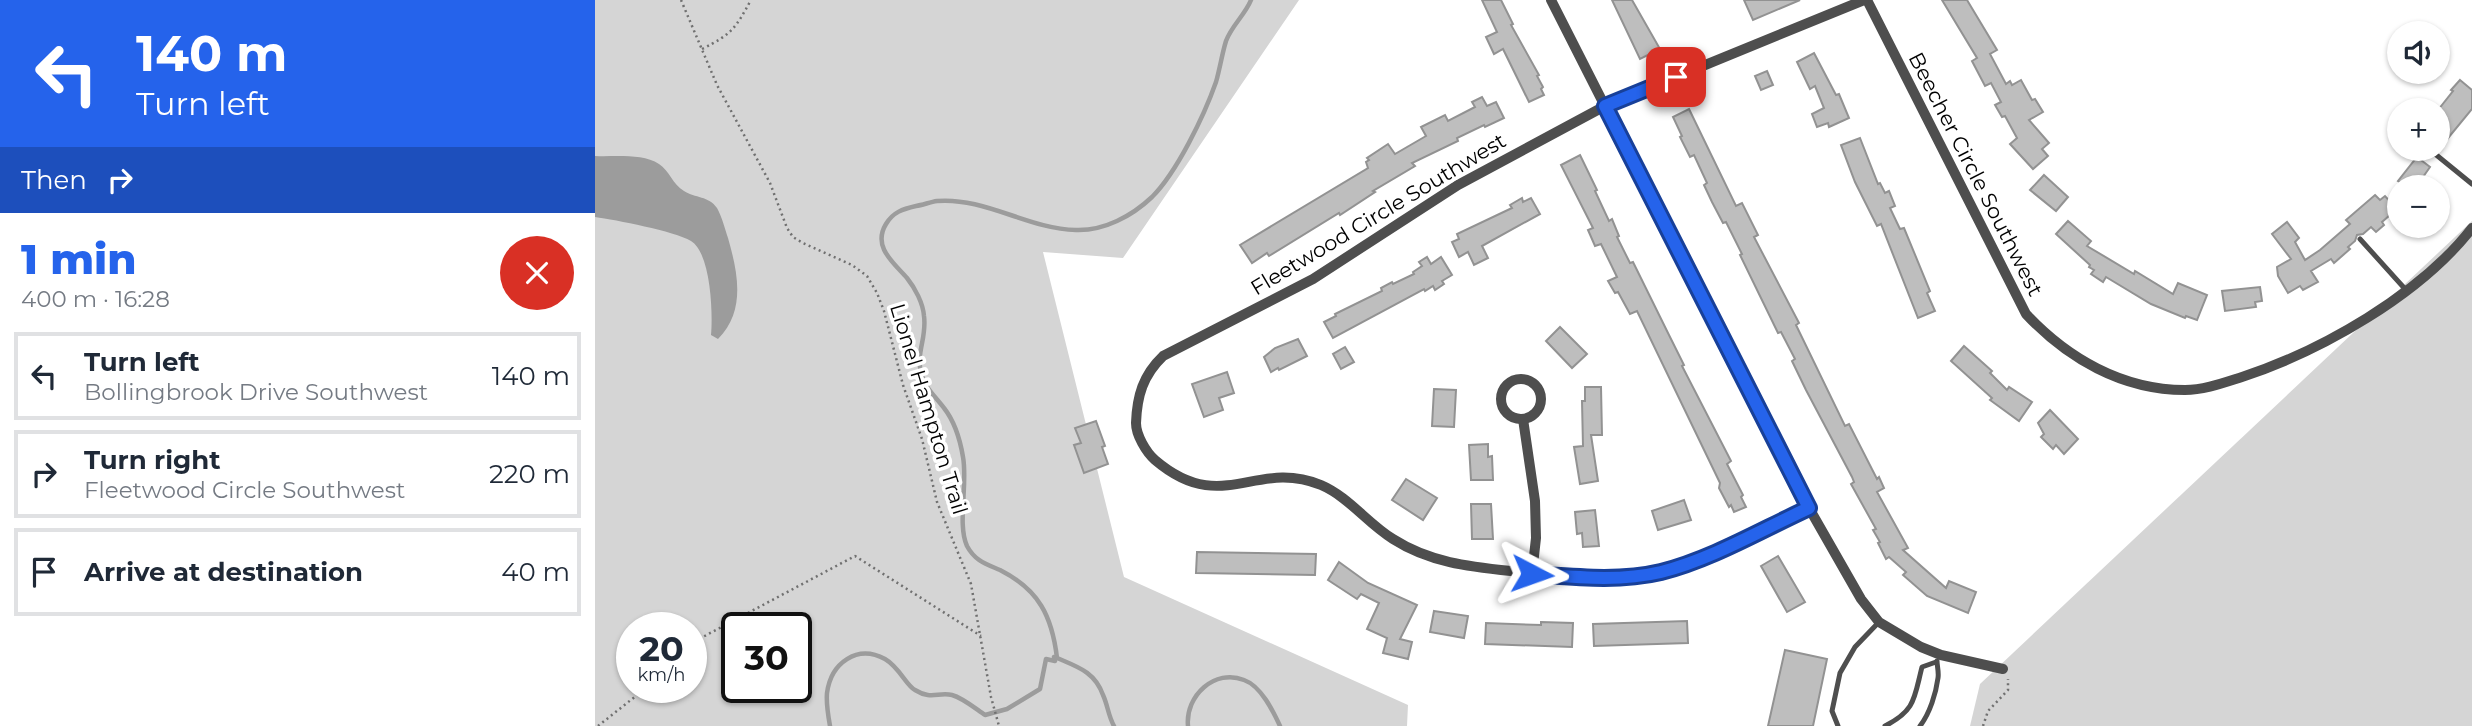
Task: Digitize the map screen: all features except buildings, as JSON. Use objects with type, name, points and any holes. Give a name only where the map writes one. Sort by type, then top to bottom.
[{"type":"street","points":[[1551,0],[1809,508],[1861,599],[1879,622],[1938,659],[2003,669]]},
{"type":"street","name":"Fleetwood Circle Southwest","points":[[1809,508],[1697,560],[1660,572],[1601,579],[1457,566],[1420,554],[1391,538],[1342,497],[1321,485],[1302,479],[1273,477],[1226,487],[1208,487],[1173,475],[1149,454],[1136,428],[1137,399],[1154,364],[1163,356],[1313,279],[1458,185],[1605,106],[1866,0]]},
{"type":"street","name":"Beecher Circle Southwest","points":[[1866,0],[2026,314],[2045,335],[2085,364],[2132,383],[2181,390],[2208,387],[2276,366],[2325,342],[2379,310],[2457,247],[2472,228]]},
{"type":"street","points":[[1523,419],[1535,501],[1536,538],[1532,574]]},
{"type":"lane","points":[[2444,161],[2472,184]]},
{"type":"lane","points":[[2360,239],[2406,290]]},
{"type":"lane","points":[[1838,726],[1832,711],[1840,673],[1855,647],[1879,622]]},
{"type":"lane","points":[[1885,726],[1912,706],[1922,667],[1938,659],[1937,684],[1926,718],[1920,726]]},
{"type":"path","name":"Lionel Hampton Trail","points":[[681,0],[730,111],[770,183],[793,237],[852,265],[867,276],[877,293],[887,320],[903,385],[922,439],[937,502],[971,584],[991,697],[999,726]]},
{"type":"path","points":[[702,49],[724,38],[735,28],[751,0]]},
{"type":"path","points":[[707,635],[855,556],[982,636]]},
{"type":"path","points":[[1983,726],[1988,711],[2008,690],[2003,669]]},
{"type":"path","points":[[598,726],[627,703]]},
{"type":"shaded area","points":[[595,0],[1299,0],[1123,258],[1043,252],[1124,577],[1408,705],[1407,726],[595,726]]},
{"type":"shaded area","points":[[595,156],[636,157],[652,161],[662,167],[680,188],[710,201],[717,208],[732,251],[737,278],[733,316],[718,339],[711,335],[712,313],[707,270],[698,248],[691,241],[672,233],[595,217]]},
{"type":"shaded area","points":[[2472,221],[2472,726],[1970,726],[1980,684]]},
{"type":"waterway","points":[[1057,658],[1047,617],[1034,596],[1013,578],[977,559],[967,546],[963,527],[964,468],[957,431],[921,373],[925,324],[922,306],[910,282],[886,254],[882,232],[889,220],[899,212],[937,201],[972,204],[1041,224],[1076,230],[1097,228],[1127,216],[1152,197],[1180,159],[1211,96],[1229,35],[1251,0]]},
{"type":"waterway","points":[[830,726],[827,701],[829,682],[840,665],[855,655],[875,655],[885,659],[915,690],[926,695],[956,696],[985,715],[1007,709],[1040,689],[1046,659],[1055,661],[1054,657]]},
{"type":"waterway","points":[[1057,658],[1085,671],[1095,681],[1100,687],[1114,726]]},
{"type":"waterway","points":[[1188,726],[1191,704],[1204,687],[1213,681],[1233,677],[1256,688],[1280,726]]},
{"type":"route","points":[[1532,574],[1601,579],[1660,572],[1697,560],[1809,508],[1605,106],[1676,77]]}]
